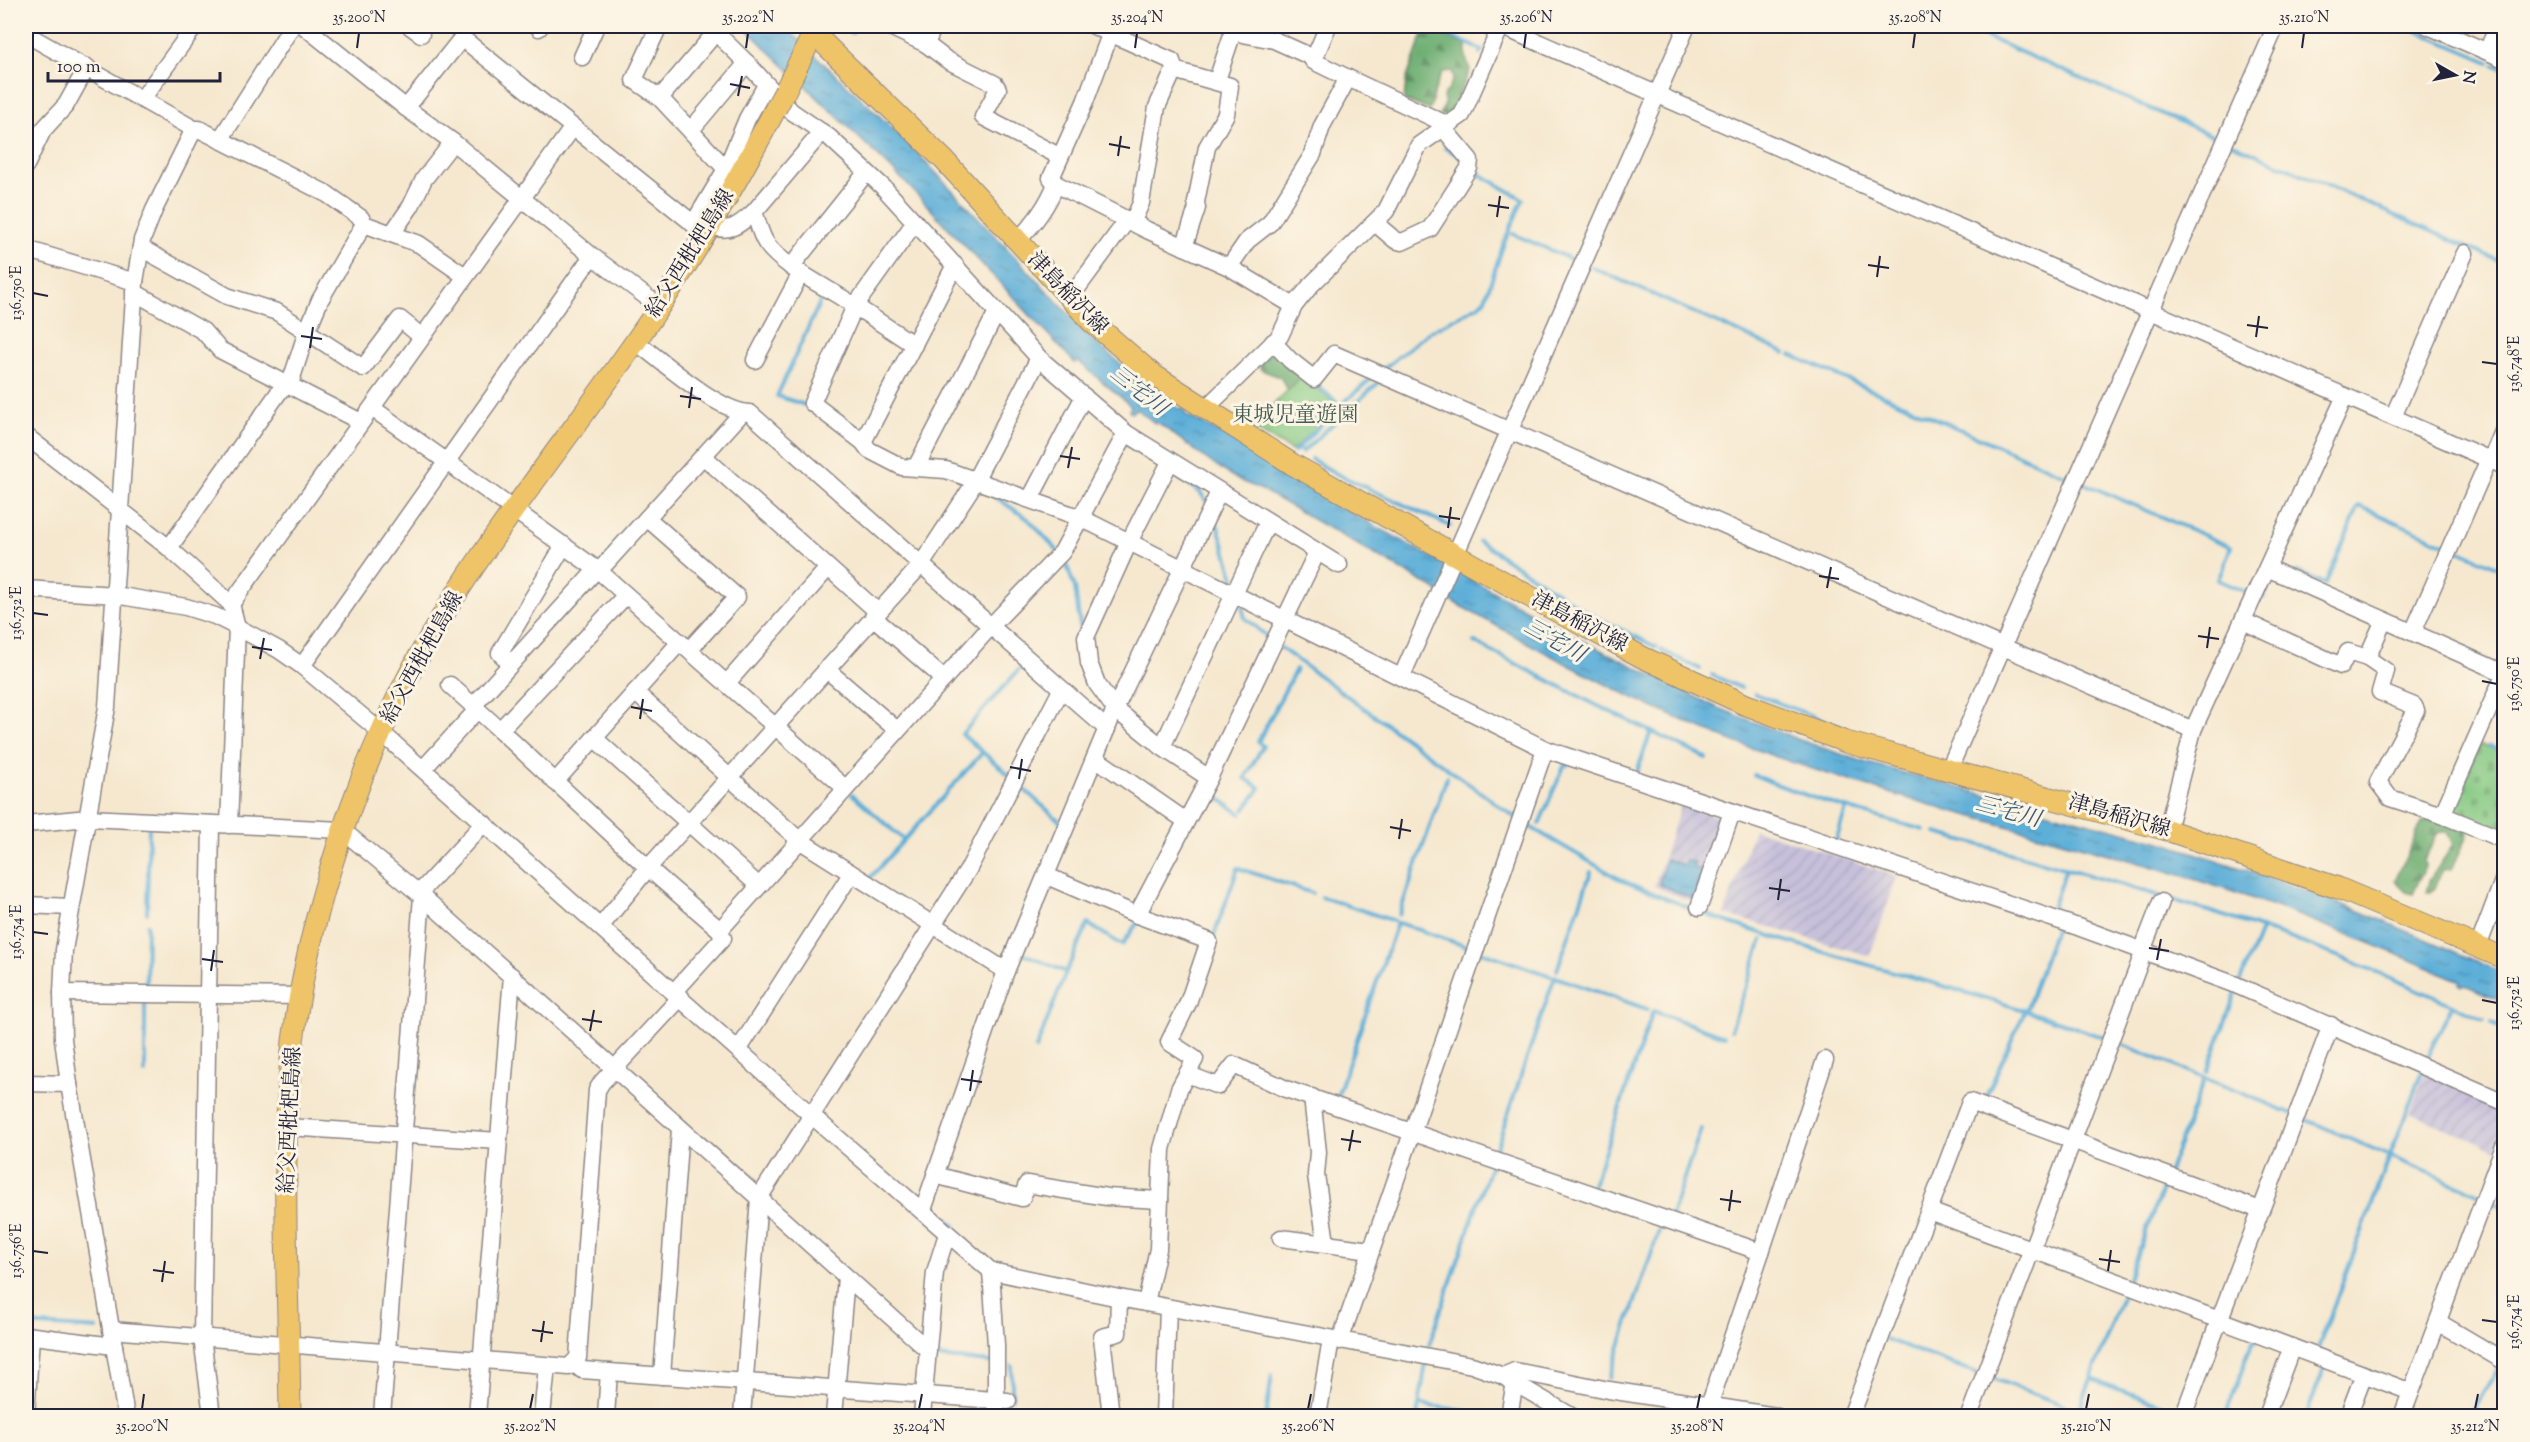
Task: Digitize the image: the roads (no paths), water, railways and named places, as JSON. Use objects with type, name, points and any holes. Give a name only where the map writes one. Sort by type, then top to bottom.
[{"type":"main road","name":"給父西枇杷島線","points":[[290,1416],[288,1127],[290,1068],[300,996],[316,924],[342,830],[408,677],[443,616],[515,509],[660,307],[811,32]]},
{"type":"main road","name":"津島稲沢線","points":[[811,32],[944,160],[1070,298],[1123,351],[1152,374],[1204,409],[1337,490],[1455,557],[1642,657],[1744,704],[1846,742],[2167,830],[2338,888],[2505,958]]},
{"type":"street","points":[[142,99],[195,26]]},
{"type":"street","points":[[220,140],[292,26]]},
{"type":"street","points":[[304,26],[406,108],[453,142],[592,256],[660,307]]},
{"type":"street","points":[[582,57],[596,26]]},
{"type":"street","points":[[659,26],[634,80],[660,98],[726,169]]},
{"type":"street","points":[[888,26],[995,84],[998,89],[983,117],[1059,156]]},
{"type":"street","points":[[926,45],[934,26]]},
{"type":"street","points":[[1328,26],[1313,61],[1446,126],[1470,160],[1469,168],[1430,230],[1402,242],[1395,240],[1375,223]]},
{"type":"street","points":[[1204,409],[1280,336],[1294,306],[1311,285],[1375,223],[1396,195],[1419,145],[1462,115],[1501,26],[2495,462]]},
{"type":"street","points":[[1402,676],[1687,26]]},
{"type":"street","points":[[1949,769],[2276,26]]},
{"type":"street","points":[[2428,26],[2505,59]]},
{"type":"street","points":[[2487,51],[2498,26]]},
{"type":"street","points":[[1070,298],[1131,220],[1141,203],[1157,107],[1174,70],[1172,61],[1104,28],[1085,102],[1051,178],[1056,184],[1131,220],[1184,247],[1229,267],[1294,306]]},
{"type":"street","points":[[1217,80],[1234,28],[1274,40],[1314,58]]},
{"type":"street","points":[[660,98],[713,29],[779,92],[791,111],[822,132],[915,222],[1040,358],[1126,433],[1340,565]]},
{"type":"street","points":[[406,108],[467,32],[573,127],[702,228],[723,231],[741,223],[754,212],[822,132]]},
{"type":"street","points":[[26,34],[194,129],[199,129],[327,194],[361,218],[364,224],[393,232],[419,244],[465,276]]},
{"type":"street","points":[[691,130],[747,63]]},
{"type":"street","points":[[26,165],[43,129],[66,105],[87,68]]},
{"type":"street","points":[[1174,70],[1217,80],[1230,86],[1226,114],[1207,147],[1196,202],[1197,208],[1184,247]]},
{"type":"street","points":[[1229,267],[1247,241],[1270,223],[1313,153],[1322,126],[1348,78]]},
{"type":"street","points":[[702,228],[747,119],[779,92]]},
{"type":"street","points":[[231,604],[573,127]]},
{"type":"street","points":[[126,1416],[63,1039],[64,950],[107,707],[134,287],[141,248],[154,210],[194,129]]},
{"type":"street","points":[[393,232],[411,206],[424,179],[453,142]]},
{"type":"street","points":[[755,360],[796,270],[866,173]]},
{"type":"street","points":[[1017,241],[1035,223],[1049,202],[1056,184]]},
{"type":"street","points":[[754,212],[765,241],[796,270],[914,345]]},
{"type":"street","points":[[915,222],[855,306],[812,403],[863,442],[869,450],[902,467],[946,470],[1081,518],[1545,749],[2078,927],[2236,985],[2505,1102]]},
{"type":"street","points":[[170,548],[287,386],[320,300],[364,224]]},
{"type":"street","points":[[141,248],[227,296],[276,312],[347,360],[363,368],[400,319],[422,337]]},
{"type":"street","points":[[26,249],[134,287],[203,331],[220,351],[361,422]]},
{"type":"street","points":[[2392,417],[2465,253]]},
{"type":"street","points":[[302,666],[592,256]]},
{"type":"street","points":[[863,442],[955,265]]},
{"type":"street","points":[[916,467],[997,312]]},
{"type":"street","points":[[635,341],[709,396],[742,413],[750,413],[1107,729]]},
{"type":"street","points":[[1273,342],[1290,360],[1314,379],[1334,354],[2193,730]]},
{"type":"street","points":[[600,926],[648,868],[921,565],[975,481],[1040,358]]},
{"type":"street","points":[[1030,499],[1083,396]]},
{"type":"street","points":[[2167,830],[2193,730],[2345,396]]},
{"type":"street","points":[[372,408],[598,570],[845,788]]},
{"type":"street","points":[[423,769],[511,664],[742,413]]},
{"type":"street","points":[[2413,632],[2495,462],[2505,429]]},
{"type":"street","points":[[720,930],[991,626],[1062,552],[1126,433]]},
{"type":"street","points":[[26,436],[170,548],[231,604],[237,627],[229,825]]},
{"type":"street","points":[[703,456],[828,568],[944,678]]},
{"type":"street","points":[[1170,462],[1129,542],[1086,637],[1089,663],[1097,684],[1115,709],[1162,747],[1209,778]]},
{"type":"street","points":[[922,1210],[1006,971],[1115,709],[1219,492]]},
{"type":"street","points":[[555,782],[635,692],[736,597],[647,518]]},
{"type":"street","points":[[1162,747],[1268,522]]},
{"type":"street","points":[[511,664],[500,653],[564,545]]},
{"type":"street","points":[[1137,915],[1209,778],[1317,552]]},
{"type":"street","points":[[727,683],[828,568]]},
{"type":"street","points":[[2267,568],[2505,674],[2442,815]]},
{"type":"street","points":[[26,589],[115,595],[186,607],[215,616],[237,627],[279,650],[302,666],[423,769],[810,1114],[991,1271],[1168,1308],[1472,1365],[1509,1379],[1571,1416]]},
{"type":"street","points":[[500,730],[626,595]]},
{"type":"street","points":[[2367,658],[2384,620]]},
{"type":"street","points":[[2243,621],[2342,666],[2348,652],[2367,658],[2386,671],[2380,692],[2414,706],[2416,710],[2379,782],[2390,798],[2442,815],[2505,840]]},
{"type":"street","points":[[826,669],[897,730]]},
{"type":"street","points":[[26,1416],[28,1335],[113,1338],[202,1337],[569,1367],[578,1358],[597,1090],[723,938],[720,930],[648,868],[450,685]]},
{"type":"street","points":[[742,1416],[759,1198],[810,1114],[968,870],[1061,690]]},
{"type":"street","points":[[635,692],[799,840],[1006,971]]},
{"type":"street","points":[[594,738],[759,886]]},
{"type":"street","points":[[1318,1416],[1335,1340],[1371,1250],[1545,749]]},
{"type":"street","points":[[1095,758],[1186,821]]},
{"type":"street","points":[[1699,907],[1732,812]]},
{"type":"street","points":[[26,824],[88,818],[342,830],[422,896],[928,1350]]},
{"type":"street","points":[[382,1416],[402,1134],[423,889],[484,823]]},
{"type":"street","points":[[211,824],[202,1337],[212,1416]]},
{"type":"street","points":[[739,1049],[851,874]]},
{"type":"street","points":[[1047,876],[1137,915],[1209,941],[1188,1003],[1169,1042],[1195,1059],[1179,1089],[1162,1149],[1158,1249],[1146,1303]]},
{"type":"street","points":[[2478,947],[2505,878]]},
{"type":"street","points":[[1969,1416],[2161,902]]},
{"type":"street","points":[[26,905],[70,907]]},
{"type":"street","points":[[477,1416],[512,976]]},
{"type":"street","points":[[62,993],[209,993],[300,996]]},
{"type":"street","points":[[2183,1416],[2331,1025]]},
{"type":"street","points":[[1709,1404],[1825,1060]]},
{"type":"street","points":[[1187,1074],[1218,1086],[1234,1065],[1286,1089],[1761,1252]]},
{"type":"street","points":[[26,1083],[69,1084]]},
{"type":"street","points":[[1312,1097],[1318,1152],[1316,1175],[1326,1243]]},
{"type":"street","points":[[1855,1416],[1851,1416],[1970,1102],[2260,1210]]},
{"type":"street","points":[[288,1127],[499,1141]]},
{"type":"street","points":[[662,1376],[680,1129]]},
{"type":"street","points":[[2402,1416],[2505,1146]]},
{"type":"street","points":[[935,1175],[1022,1198],[1027,1184],[1107,1197],[1160,1200]]},
{"type":"street","points":[[1929,1211],[2411,1392]]},
{"type":"street","points":[[922,1416],[935,1272],[947,1234]]},
{"type":"street","points":[[1281,1238],[1371,1250]]},
{"type":"street","points":[[574,1363],[582,1370],[923,1394],[1000,1406],[991,1271]]},
{"type":"street","points":[[834,1416],[846,1277]]},
{"type":"street","points":[[1111,1416],[1102,1337],[1118,1333],[1119,1298]]},
{"type":"street","points":[[1164,1416],[1168,1308]]},
{"type":"street","points":[[2438,1322],[2505,1361]]},
{"type":"street","points":[[2266,1416],[2292,1347]]},
{"type":"street","points":[[542,1416],[547,1366]]},
{"type":"street","points":[[1509,1416],[1509,1379],[1515,1371],[1776,1416]]},
{"type":"street","points":[[606,1416],[609,1372]]},
{"type":"street","points":[[2348,1416],[2364,1374]]},
{"type":"water","name":"三宅川","points":[[743,26],[784,26],[905,140],[1097,344],[1155,392],[1178,408],[1184,409],[1186,415],[1258,453],[1276,470],[1279,468],[1278,472],[1577,638],[1716,707],[1797,739],[1864,762],[2164,843],[2256,873],[2362,912],[2504,973],[2504,1002],[2463,984],[2462,986],[2459,984],[2460,981],[2357,938],[2219,887],[1861,784],[1714,734],[1597,680],[1446,598],[1433,588],[1262,490],[1238,480],[1136,409],[1131,413],[1129,411],[1131,406],[1078,361],[1075,363],[906,183]]},
{"type":"water","points":[[1666,859],[1684,865],[1686,860],[1695,863],[1693,868],[1702,871],[1693,899],[1659,884]]},
{"type":"waterway","points":[[444,26],[455,35]]},
{"type":"waterway","points":[[843,26],[852,33],[856,26]]},
{"type":"waterway","points":[[1428,26],[1482,50],[1480,53]]},
{"type":"waterway","points":[[1961,26],[2220,139]]},
{"type":"waterway","points":[[2405,26],[2489,62]]},
{"type":"waterway","points":[[2494,65],[2504,69]]},
{"type":"waterway","points":[[2231,143],[2465,246]]},
{"type":"waterway","points":[[1445,148],[1458,155]]},
{"type":"waterway","points":[[1382,370],[1429,332],[1478,306],[1485,299],[1504,243],[1523,199],[1474,171]]},
{"type":"waterway","points":[[1513,234],[1571,259]]},
{"type":"waterway","points":[[2469,248],[2504,263]]},
{"type":"waterway","points":[[1591,267],[1785,353]]},
{"type":"waterway","points":[[805,405],[777,396],[824,293]]},
{"type":"waterway","points":[[1791,355],[2071,478]]},
{"type":"waterway","points":[[1294,452],[1373,377]]},
{"type":"waterway","points":[[1298,448],[1302,452],[1378,383]]},
{"type":"waterway","points":[[1316,385],[1341,405]]},
{"type":"waterway","points":[[1126,444],[1161,466]]},
{"type":"waterway","points":[[1311,459],[1337,474],[1450,526]]},
{"type":"waterway","points":[[1170,472],[1200,492],[1207,502]]},
{"type":"waterway","points":[[2083,483],[2231,547],[2218,580],[2250,594]]},
{"type":"waterway","points":[[991,494],[1028,519],[1057,550]]},
{"type":"waterway","points":[[2297,572],[2325,584],[2359,506],[2445,544]]},
{"type":"waterway","points":[[1214,514],[1234,578]]},
{"type":"waterway","points":[[1479,541],[1588,613],[1656,647]]},
{"type":"waterway","points":[[2456,549],[2504,570]]},
{"type":"waterway","points":[[1064,558],[1075,588],[1081,634]]},
{"type":"waterway","points":[[2263,598],[2271,579]]},
{"type":"waterway","points":[[1242,606],[1245,618],[1270,639]]},
{"type":"waterway","points":[[1474,642],[1706,758]]},
{"type":"waterway","points":[[1278,646],[1516,818]]},
{"type":"waterway","points":[[1661,650],[1700,669]]},
{"type":"waterway","points":[[1011,777],[962,734],[1024,664]]},
{"type":"waterway","points":[[1244,810],[1260,788],[1245,778],[1263,746],[1258,742],[1296,669]]},
{"type":"waterway","points":[[1712,675],[1741,688]]},
{"type":"waterway","points":[[1755,694],[1845,728]]},
{"type":"waterway","points":[[1637,772],[1651,731]]},
{"type":"waterway","points":[[2489,746],[2504,750]]},
{"type":"waterway","points":[[870,878],[983,752]]},
{"type":"waterway","points":[[1539,824],[1565,764],[1568,765]]},
{"type":"waterway","points":[[1754,775],[1817,799],[1924,830]]},
{"type":"waterway","points":[[1399,915],[1447,777]]},
{"type":"waterway","points":[[1019,785],[1062,823]]},
{"type":"waterway","points":[[1208,791],[1241,814]]},
{"type":"waterway","points":[[852,794],[904,840]]},
{"type":"waterway","points":[[1836,841],[1846,809]]},
{"type":"waterway","points":[[1525,824],[1623,881],[1695,910]]},
{"type":"waterway","points":[[147,913],[149,828]]},
{"type":"waterway","points":[[1936,833],[2099,878],[2260,928],[2345,959],[2484,1019]]},
{"type":"waterway","points":[[1214,935],[1238,868],[1312,893]]},
{"type":"waterway","points":[[2051,911],[2066,868]]},
{"type":"waterway","points":[[1557,970],[1591,872]]},
{"type":"waterway","points":[[1322,897],[1394,921]]},
{"type":"waterway","points":[[1702,913],[1802,946],[1955,989],[2107,1039]]},
{"type":"waterway","points":[[1022,953],[1066,972],[1088,924],[1122,945],[1138,922]]},
{"type":"waterway","points":[[1336,1100],[1397,923]]},
{"type":"waterway","points":[[1399,923],[1471,948]]},
{"type":"waterway","points":[[146,989],[147,925]]},
{"type":"waterway","points":[[2027,1009],[2056,927],[2054,926]]},
{"type":"waterway","points":[[2240,981],[2262,928]]},
{"type":"waterway","points":[[1731,1030],[1762,940]]},
{"type":"waterway","points":[[1479,951],[1551,976]]},
{"type":"waterway","points":[[1036,1049],[1066,972]]},
{"type":"waterway","points":[[1494,1155],[1555,976]]},
{"type":"waterway","points":[[1555,977],[1647,1009]]},
{"type":"waterway","points":[[2207,1072],[2236,992]]},
{"type":"waterway","points":[[145,999],[145,1073]]},
{"type":"waterway","points":[[2426,1059],[2451,1008]]},
{"type":"waterway","points":[[1592,1188],[1653,1011],[1724,1036]]},
{"type":"waterway","points":[[1984,1101],[2024,1013]]},
{"type":"waterway","points":[[2492,1022],[2504,1030]]},
{"type":"waterway","points":[[2114,1041],[2293,1114]]},
{"type":"waterway","points":[[2317,1351],[2422,1071]]},
{"type":"waterway","points":[[2169,1171],[2203,1082]]},
{"type":"waterway","points":[[2300,1117],[2480,1195]]},
{"type":"waterway","points":[[1671,1216],[1701,1129]]},
{"type":"waterway","points":[[1429,1345],[1491,1164]]},
{"type":"waterway","points":[[2128,1279],[2165,1181]]},
{"type":"waterway","points":[[2490,1200],[2504,1208]]},
{"type":"waterway","points":[[932,1203],[956,1227]]},
{"type":"waterway","points":[[1609,1378],[1662,1222]]},
{"type":"waterway","points":[[2124,1291],[2091,1379],[2179,1411]]},
{"type":"waterway","points":[[26,1324],[97,1329]]},
{"type":"waterway","points":[[1886,1339],[1979,1374]]},
{"type":"waterway","points":[[2225,1416],[2253,1340],[2256,1341]]},
{"type":"waterway","points":[[934,1357],[991,1362]]},
{"type":"waterway","points":[[1417,1416],[1426,1363]]},
{"type":"waterway","points":[[2470,1416],[2500,1364]]},
{"type":"waterway","points":[[1012,1366],[1012,1398]]},
{"type":"waterway","points":[[2306,1416],[2325,1367]]},
{"type":"waterway","points":[[1266,1416],[1272,1375]]},
{"type":"waterway","points":[[1989,1377],[2079,1411],[2091,1379]]},
{"type":"waterway","points":[[1419,1404],[1495,1416]]},
{"type":"waterway","points":[[1012,1405],[1013,1416]]},
{"type":"waterway","points":[[33,1409],[64,1412]]},
{"type":"waterway","points":[[1780,1412],[1812,1416]]},
{"type":"park label","name":"東城児童遊園","points":[[1295,416]]}]
